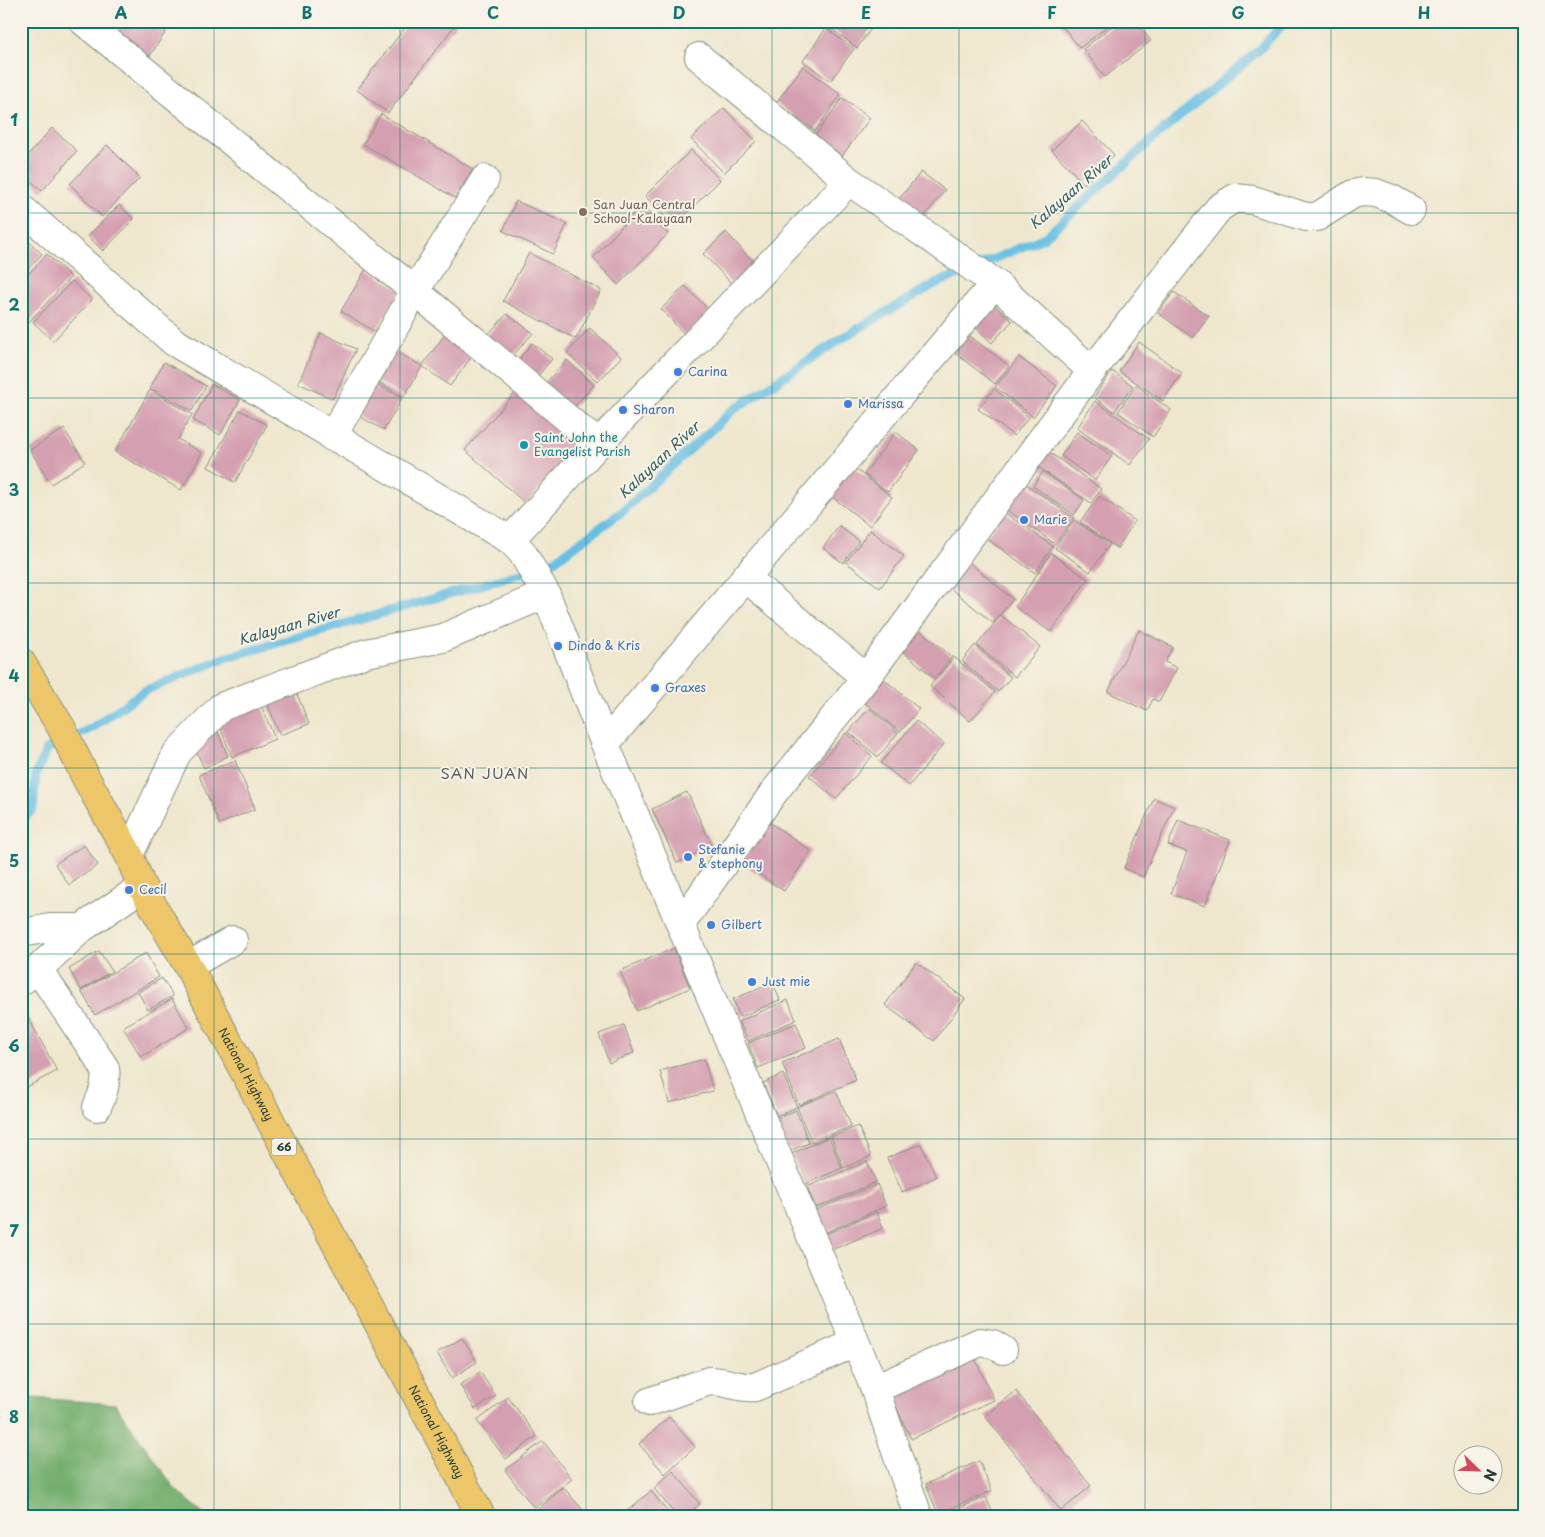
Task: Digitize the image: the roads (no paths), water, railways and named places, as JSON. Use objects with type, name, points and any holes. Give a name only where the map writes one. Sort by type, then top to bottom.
[{"type":"main road","name":"National Highway","points":[[21,662],[61,727],[87,780],[129,855],[142,887],[188,966],[481,1516]]},
{"type":"street","points":[[83,21],[415,291],[598,444]]},
{"type":"street","points":[[699,57],[849,181],[985,276],[1092,371]]},
{"type":"street","points":[[332,437],[415,291],[485,179]]},
{"type":"street","points":[[516,546],[598,444],[849,181]]},
{"type":"street","points":[[680,924],[774,792],[866,678],[1092,371],[1219,208],[1235,198],[1254,200],[1306,217],[1317,217],[1353,194],[1364,192],[1376,193],[1392,199],[1411,210]]},
{"type":"street","points":[[21,208],[174,342],[516,546],[544,591],[605,744],[875,1388],[918,1516]]},
{"type":"street","points":[[605,744],[745,577],[985,276]]},
{"type":"street","points":[[745,577],[866,678]]},
{"type":"street","points":[[129,855],[177,753],[220,707],[366,653],[443,638],[544,591]]},
{"type":"street","points":[[97,1107],[105,1090],[105,1068],[29,975],[82,928],[142,887]]},
{"type":"street","points":[[21,933],[50,928],[82,928]]},
{"type":"street","points":[[188,966],[233,940]]},
{"type":"street","points":[[875,1388],[980,1342],[993,1344],[1003,1350]]},
{"type":"street","points":[[649,1402],[709,1381],[719,1380],[744,1387],[755,1387],[855,1343]]},
{"type":"waterway","name":"Kalayaan River","points":[[21,821],[33,809],[36,774],[47,749],[92,728],[144,691],[225,658],[547,566],[623,511],[733,410],[844,337],[933,285],[1045,237],[1154,138],[1258,51],[1286,21]]},
{"type":"place","name":"San Juan Central School-Kalayaan","points":[[583,212]]},
{"type":"place","name":"Carina","points":[[678,372]]},
{"type":"place","name":"Marissa","points":[[848,404]]},
{"type":"place","name":"Sharon","points":[[623,410]]},
{"type":"place","name":"Saint John the Evangelist Parish","points":[[524,445]]},
{"type":"place","name":"Marie","points":[[1024,520]]},
{"type":"place","name":"Dindo & Kris","points":[[558,646]]},
{"type":"place","name":"Graxes","points":[[655,688]]},
{"type":"place","name":"Stefanie & stephony","points":[[688,857]]},
{"type":"place","name":"Cecil","points":[[129,890]]},
{"type":"place","name":"Gilbert","points":[[711,925]]},
{"type":"place","name":"Just mie","points":[[752,982]]},
{"type":"district","name":"SAN JUAN","points":[[485,774]]}]
